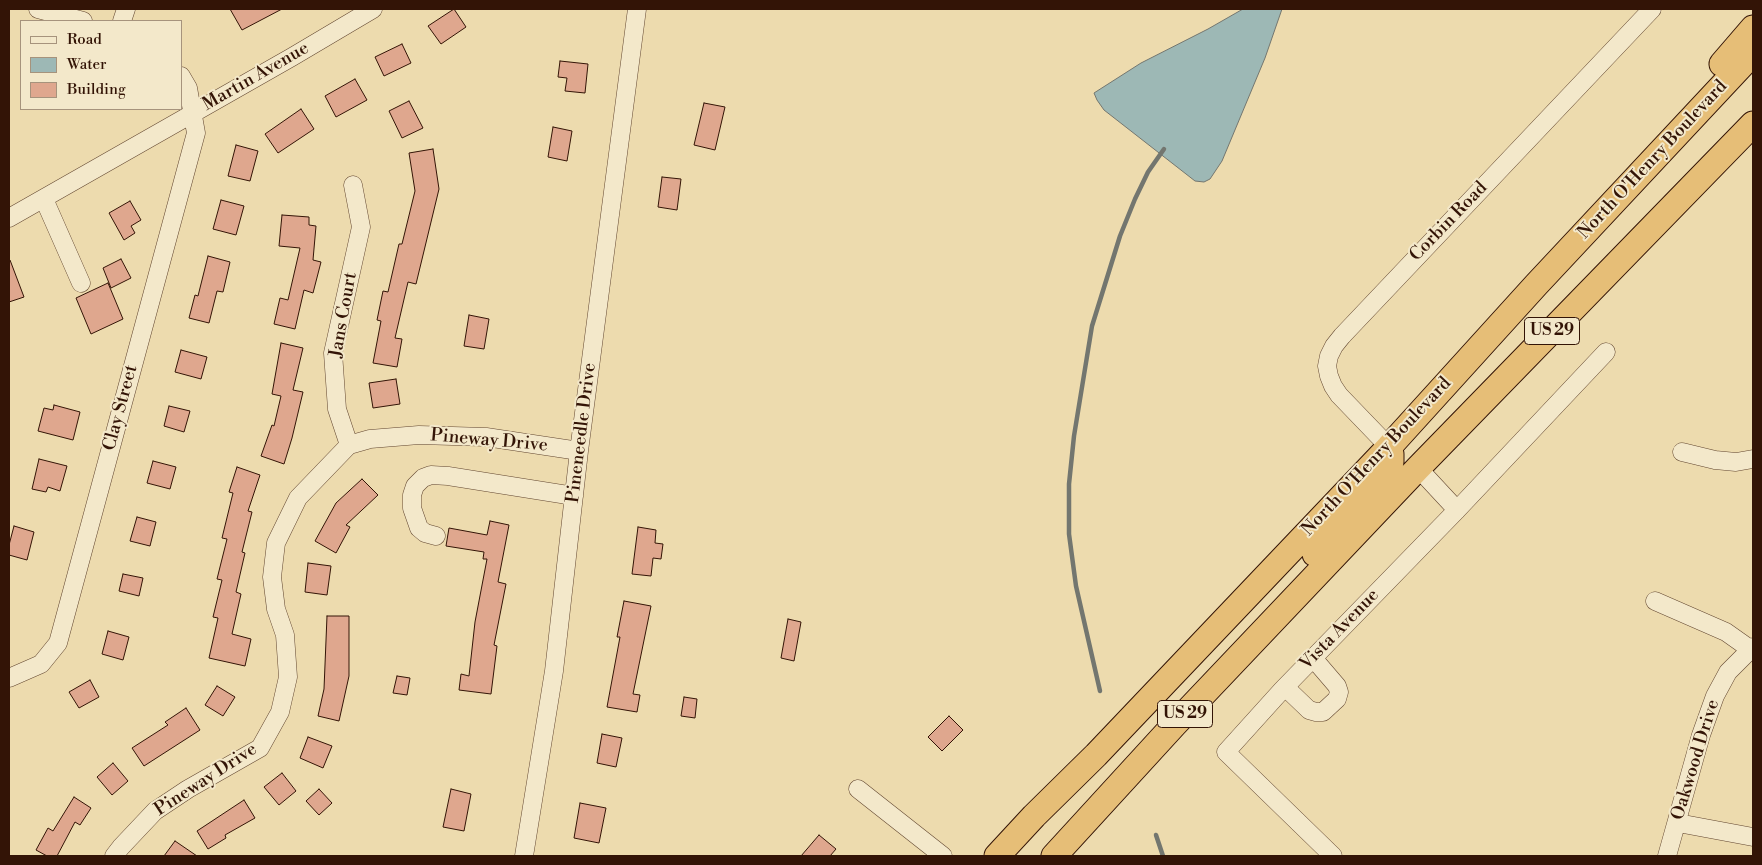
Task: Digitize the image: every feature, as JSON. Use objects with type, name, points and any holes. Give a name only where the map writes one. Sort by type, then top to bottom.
[{"type":"highway","points":[[1605,211],[1658,141],[1753,28]]},
{"type":"highway","name":"North O'Henry Boulevard","points":[[997,856],[1034,816],[1096,755],[1389,447],[1753,53]]},
{"type":"highway","name":"North O'Henry Boulevard","points":[[1054,856],[1418,468],[1753,124]]},
{"type":"highway","points":[[1229,668],[1321,547],[1383,478],[1391,462],[1392,454],[1389,447]]},
{"type":"highway","points":[[1017,856],[1096,755]]},
{"type":"street","points":[[38,9],[79,20]]},
{"type":"street","name":"Martin Avenue","points":[[9,218],[373,9]]},
{"type":"street","name":"Pineneedle Drive","points":[[524,856],[554,671],[579,451],[637,9]]},
{"type":"street","name":"Corbin Road","points":[[1389,447],[1339,396],[1333,386],[1327,366],[1334,346],[1652,9]]},
{"type":"street","name":"Clay Street","points":[[9,678],[41,664],[58,643],[196,134],[188,88],[182,78]]},
{"type":"street","name":"Jans Court","points":[[349,445],[337,409],[333,353],[361,227],[353,185]]},
{"type":"street","points":[[44,199],[81,283]]},
{"type":"street","name":"Vista Avenue","points":[[1332,856],[1226,752],[1285,687],[1457,510],[1606,352]]},
{"type":"street","name":"Pineway Drive","points":[[114,856],[155,811],[188,789],[260,748],[280,712],[288,678],[285,634],[276,609],[272,578],[276,543],[298,498],[349,445],[370,439],[419,435],[486,437],[579,451]]},
{"type":"street","points":[[1682,452],[1715,460],[1736,462],[1753,459]]},
{"type":"street","points":[[1418,468],[1457,510]]},
{"type":"street","points":[[436,536],[425,534],[420,528],[412,508],[412,495],[417,483],[431,475],[574,496]]},
{"type":"street","points":[[1655,601],[1726,632],[1752,648]]},
{"type":"street","name":"Oakwood Drive","points":[[1667,856],[1678,823],[1701,735],[1715,696],[1728,672],[1752,648]]},
{"type":"street","points":[[1285,687],[1310,710],[1316,712],[1323,712],[1337,699],[1339,692],[1337,686],[1313,658]]},
{"type":"street","points":[[858,789],[943,856]]},
{"type":"street","points":[[1678,823],[1753,837]]},
{"type":"water","points":[[1243,9],[1282,9],[1265,58],[1222,161],[1210,179],[1204,182],[1195,181],[1104,110],[1094,93],[1141,63]]},
{"type":"building","points":[[230,9],[282,9],[242,30]]},
{"type":"building","points":[[454,9],[466,27],[441,44],[428,26]]},
{"type":"building","points":[[402,44],[411,63],[384,76],[375,57]]},
{"type":"building","points":[[560,61],[588,64],[585,93],[565,91],[567,78],[558,77]]},
{"type":"building","points":[[355,79],[367,100],[336,117],[325,96]]},
{"type":"building","points":[[409,101],[423,128],[402,138],[389,111]]},
{"type":"building","points":[[704,103],[725,107],[715,150],[694,145]]},
{"type":"building","points":[[301,109],[314,129],[278,153],[265,134]]},
{"type":"building","points":[[553,127],[572,131],[567,161],[548,157]]},
{"type":"building","points":[[236,145],[258,151],[250,181],[228,176]]},
{"type":"building","points":[[433,149],[439,189],[416,284],[408,282],[395,338],[402,339],[397,367],[373,363],[381,321],[377,320],[383,291],[388,292],[399,244],[402,244],[415,191],[409,153]]},
{"type":"building","points":[[662,177],[681,179],[677,210],[658,207]]},
{"type":"building","points":[[221,200],[244,206],[236,235],[213,229]]},
{"type":"building","points":[[130,201],[141,220],[131,226],[135,233],[124,240],[109,213]]},
{"type":"building","points":[[282,215],[309,217],[309,225],[316,226],[313,260],[321,262],[313,293],[304,290],[295,329],[274,324],[280,298],[288,300],[300,248],[279,246]]},
{"type":"building","points":[[208,256],[230,262],[223,292],[217,291],[209,323],[189,318],[195,295],[198,296]]},
{"type":"building","points":[[121,259],[131,278],[111,288],[103,268]]},
{"type":"building","points":[[9,260],[24,297],[9,302]]},
{"type":"building","points":[[108,283],[123,319],[91,334],[76,298]]},
{"type":"building","points":[[469,315],[489,319],[484,349],[464,346]]},
{"type":"building","points":[[281,343],[303,348],[293,390],[303,392],[284,464],[261,456],[272,425],[274,426],[281,396],[272,394]]},
{"type":"building","points":[[181,350],[207,357],[201,379],[175,372]]},
{"type":"building","points":[[396,379],[400,404],[373,408],[369,383]]},
{"type":"building","points":[[54,405],[80,412],[73,440],[38,431],[44,408],[53,410]]},
{"type":"building","points":[[169,406],[190,411],[184,432],[164,426]]},
{"type":"building","points":[[39,459],[67,466],[60,491],[48,487],[46,492],[32,489]]},
{"type":"building","points":[[153,461],[176,467],[170,489],[147,483]]},
{"type":"building","points":[[237,467],[260,475],[248,511],[252,512],[242,552],[245,553],[236,592],[241,594],[232,634],[251,639],[245,666],[209,658],[218,618],[213,617],[222,580],[217,579],[227,539],[222,538],[233,493],[229,492]]},
{"type":"building","points":[[362,479],[378,495],[346,525],[350,527],[336,553],[315,541],[336,503]]},
{"type":"building","points":[[137,517],[156,522],[150,546],[130,541]]},
{"type":"building","points":[[490,521],[509,525],[498,582],[506,584],[494,645],[497,646],[491,694],[459,690],[461,674],[469,676],[475,622],[487,559],[483,559],[484,552],[446,546],[449,528],[487,535]]},
{"type":"building","points":[[14,526],[34,532],[27,560],[9,555],[9,545]]},
{"type":"building","points":[[638,527],[656,530],[655,543],[663,544],[661,559],[653,558],[651,576],[632,574]]},
{"type":"building","points":[[308,563],[331,566],[327,595],[305,592]]},
{"type":"building","points":[[123,574],[143,578],[139,596],[119,591]]},
{"type":"building","points":[[624,601],[651,606],[633,694],[640,695],[637,712],[607,707],[620,637],[617,637]]},
{"type":"building","points":[[327,616],[349,616],[349,676],[339,721],[318,716],[324,689]]},
{"type":"building","points":[[788,619],[801,622],[794,661],[781,658]]},
{"type":"building","points":[[108,631],[129,637],[123,660],[102,654]]},
{"type":"building","points":[[397,676],[410,678],[407,695],[393,693]]},
{"type":"building","points":[[90,680],[99,697],[79,708],[69,692]]},
{"type":"building","points":[[217,686],[235,697],[223,716],[205,705]]},
{"type":"building","points":[[684,697],[697,699],[695,718],[681,716]]},
{"type":"building","points":[[186,708],[200,730],[144,766],[132,748],[168,725],[165,722]]},
{"type":"building","points":[[949,716],[963,730],[942,751],[928,737]]},
{"type":"building","points":[[602,734],[622,738],[616,767],[597,763]]},
{"type":"building","points":[[308,737],[332,746],[323,768],[300,758]]},
{"type":"building","points":[[113,763],[128,781],[112,795],[97,777]]},
{"type":"building","points":[[282,773],[296,791],[279,805],[264,787]]},
{"type":"building","points":[[319,789],[332,803],[319,815],[306,801]]},
{"type":"building","points":[[451,789],[471,794],[464,831],[443,827]]},
{"type":"building","points":[[74,797],[91,808],[80,825],[75,822],[57,856],[47,856],[36,850],[48,828],[53,831]]},
{"type":"building","points":[[244,800],[255,818],[225,835],[226,838],[208,849],[197,831]]},
{"type":"building","points":[[580,803],[606,808],[599,843],[574,838]]},
{"type":"building","points":[[819,835],[836,849],[830,856],[801,856]]},
{"type":"building","points":[[175,841],[197,856],[164,856]]},
{"type":"waterway","points":[[1100,691],[1076,586],[1069,534],[1069,484],[1074,436],[1092,326],[1120,236],[1148,172],[1164,149]]},
{"type":"waterway","points":[[1156,835],[1163,856]]}]
